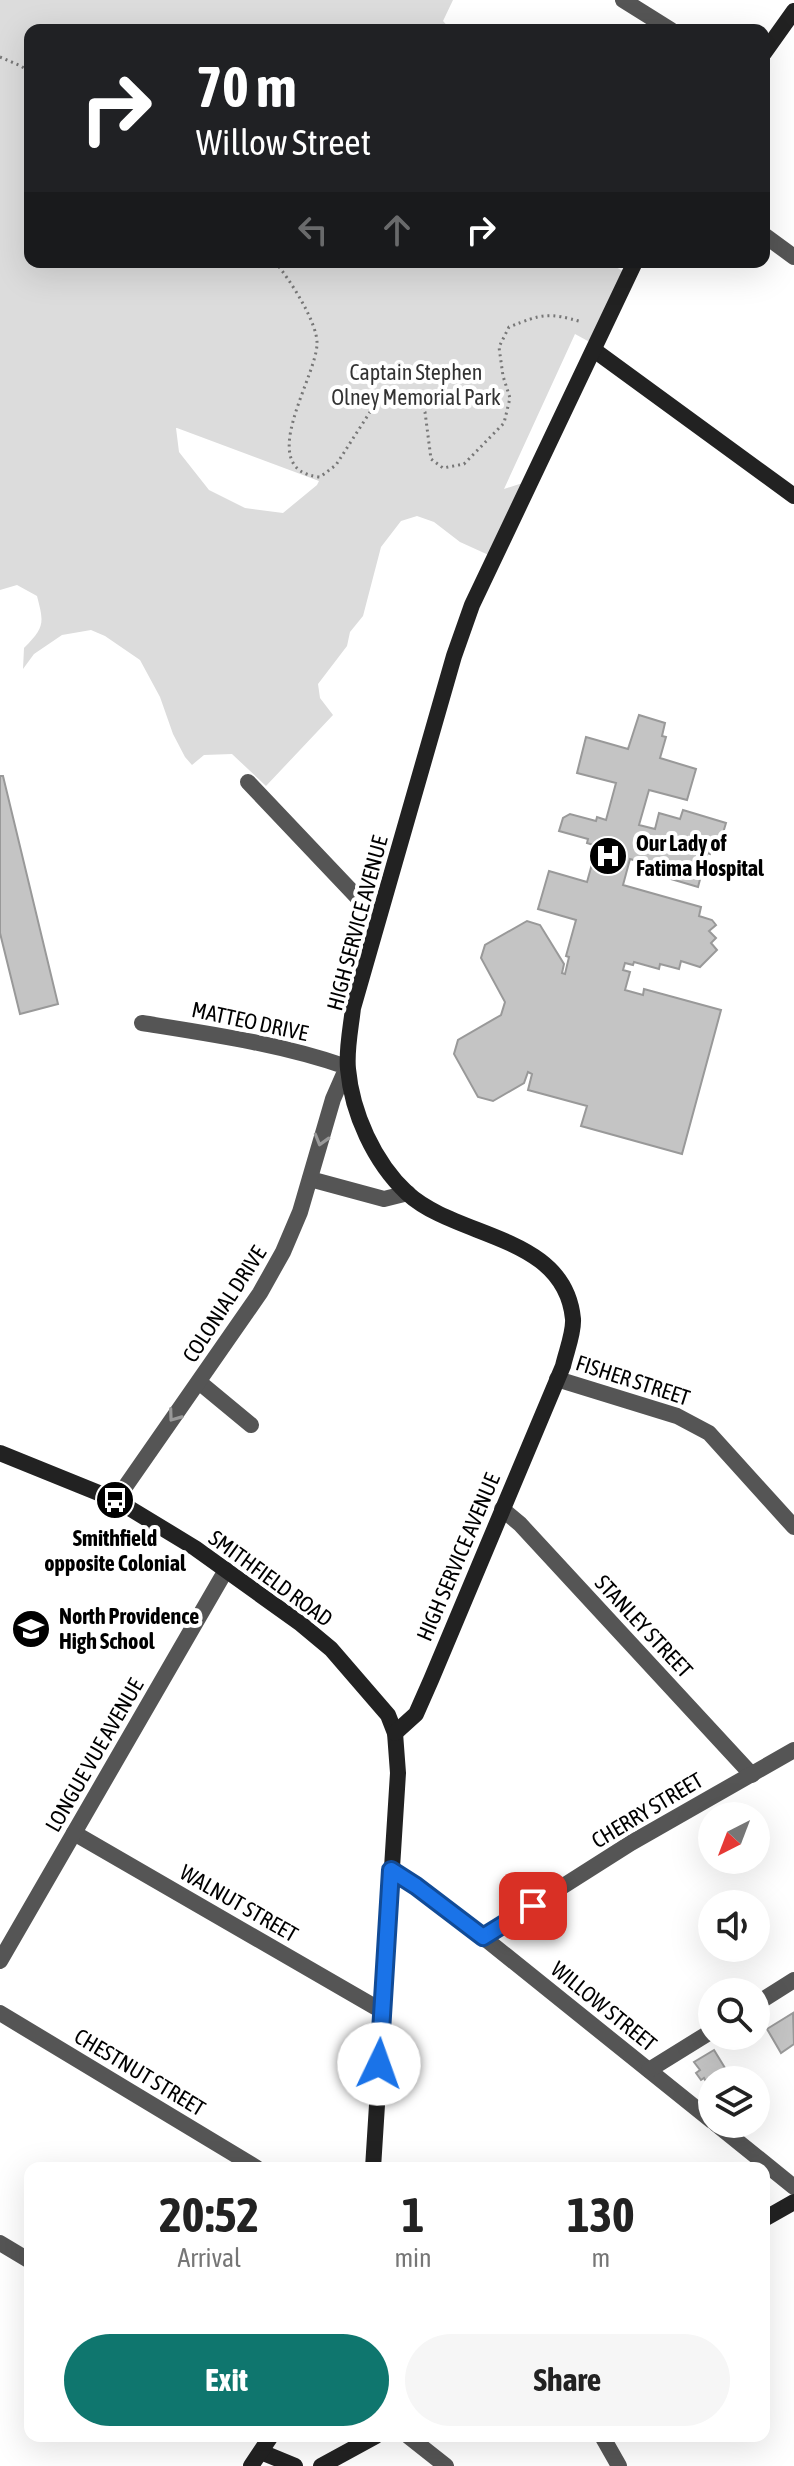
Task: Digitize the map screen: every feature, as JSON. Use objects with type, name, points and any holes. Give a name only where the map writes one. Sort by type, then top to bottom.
[{"type":"main road","points":[[770,45],[794,11]]},
{"type":"main road","name":"HIGH SERVICE AVENUE","points":[[395,1733],[416,1714],[563,1366],[573,1319],[561,1283],[533,1253],[449,1218],[408,1193],[373,1148],[355,1105],[347,1067],[353,1008],[454,656],[472,605],[632,268]]},
{"type":"main road","points":[[594,350],[794,496]]},
{"type":"main road","name":"SMITHFIELD ROAD","points":[[0,1453],[116,1500],[226,1570],[331,1649],[388,1715],[395,1733],[398,1773],[373,2162]]},
{"type":"main road","points":[[770,2216],[794,2202]]},
{"type":"main road","points":[[267,2442],[256,2459],[295,2466]]},
{"type":"main road","points":[[320,2465],[364,2442]]},
{"type":"street","points":[[623,0],[661,24]]},
{"type":"street","points":[[770,239],[794,257]]},
{"type":"street","points":[[248,782],[358,898],[379,914]]},
{"type":"street","name":"MATTEO DRIVE","points":[[142,1023],[228,1036],[347,1067]]},
{"type":"street","name":"COLONIAL DRIVE","points":[[116,1500],[260,1293],[283,1252],[310,1179],[333,1099],[347,1067]]},
{"type":"street","points":[[310,1179],[384,1199],[408,1193]]},
{"type":"street","name":"FISHER STREET","points":[[557,1379],[677,1416],[703,1429],[794,1527]]},
{"type":"street","points":[[199,1382],[251,1425]]},
{"type":"street","name":"STANLEY STREET","points":[[502,1509],[520,1524],[752,1775]]},
{"type":"street","name":"LONGUE VUE AVENUE","points":[[0,1961],[226,1570]]},
{"type":"street","name":"CHERRY STREET","points":[[483,1937],[631,1843],[794,1750]]},
{"type":"street","name":"WALNUT STREET","points":[[74,1833],[382,2011]]},
{"type":"street","name":"WILLOW STREET","points":[[391,1870],[483,1937],[698,2109]]},
{"type":"street","points":[[770,1995],[794,1980]]},
{"type":"street","name":"CHESTNUT STREET","points":[[0,2013],[247,2162]]},
{"type":"street","points":[[649,2070],[698,2040]]},
{"type":"street","name":"WILLOW STREET","points":[[734,2138],[763,2162]]},
{"type":"street","name":"WILLOW STREET","points":[[770,2168],[794,2187]]},
{"type":"street","points":[[0,2243],[24,2257]]},
{"type":"street","points":[[416,2442],[446,2466]]},
{"type":"street","points":[[605,2442],[619,2466]]},
{"type":"path","points":[[0,57],[24,68]]},
{"type":"path","points":[[279,268],[302,301],[318,342],[289,438],[290,456],[295,467],[307,476],[320,477],[336,465],[370,412],[390,394],[413,395],[425,412],[431,459],[443,468],[464,464],[504,423],[510,398],[499,347],[509,327],[553,314],[582,322]]},
{"type":"green space","name":"Captain Stephen Olney Memorial Park","points":[[0,0],[453,0],[443,21],[446,24],[24,24],[24,268],[618,268],[628,274],[597,346],[575,334],[504,489],[532,480],[493,557],[460,542],[434,522],[417,516],[401,521],[381,547],[363,616],[350,632],[347,646],[318,684],[320,698],[333,715],[266,786],[232,754],[204,755],[192,765],[173,734],[160,697],[140,660],[105,636],[91,630],[62,635],[34,654],[23,669],[24,648],[39,629],[41,613],[37,596],[17,585],[0,590]],"holes":[[[176,428],[319,481],[283,513],[245,508],[209,490],[179,452]]]},
{"type":"building","points":[[639,715],[665,723],[662,736],[666,737],[660,758],[696,769],[687,800],[649,790],[639,825],[655,829],[659,813],[680,819],[683,810],[726,823],[720,843],[713,841],[710,854],[707,853],[698,887],[671,879],[673,871],[630,859],[623,885],[701,907],[699,916],[712,920],[716,925],[709,931],[716,938],[711,943],[717,950],[700,967],[681,961],[679,969],[660,964],[659,969],[634,962],[633,965],[625,963],[623,970],[630,972],[625,990],[643,995],[644,989],[721,1010],[682,1154],[581,1126],[587,1106],[528,1090],[532,1074],[528,1072],[524,1083],[493,1101],[478,1097],[454,1054],[458,1040],[501,1015],[505,1002],[481,958],[485,945],[527,921],[540,925],[564,964],[562,973],[565,974],[569,957],[566,956],[576,920],[538,909],[549,871],[587,882],[597,846],[587,843],[588,839],[559,831],[563,818],[570,814],[596,821],[597,817],[606,820],[616,783],[577,773],[586,737],[628,749]]},
{"type":"building","points":[[0,776],[3,776],[58,1004],[20,1014],[0,933]]},
{"type":"building","points":[[793,2013],[794,2044],[781,2053],[770,2034],[770,2027]]},
{"type":"building","points":[[714,2050],[724,2066],[698,2067],[694,2062]]},
{"type":"place","name":"Our Lady of Fatima Hospital","points":[[608,856]]},
{"type":"place","name":"Smithfield opposite Colonial","points":[[115,1500]]},
{"type":"place","name":"North Providence High School","points":[[31,1629]]},
{"type":"route","points":[[379,2064],[391,1870],[483,1937],[533,1906]]}]
